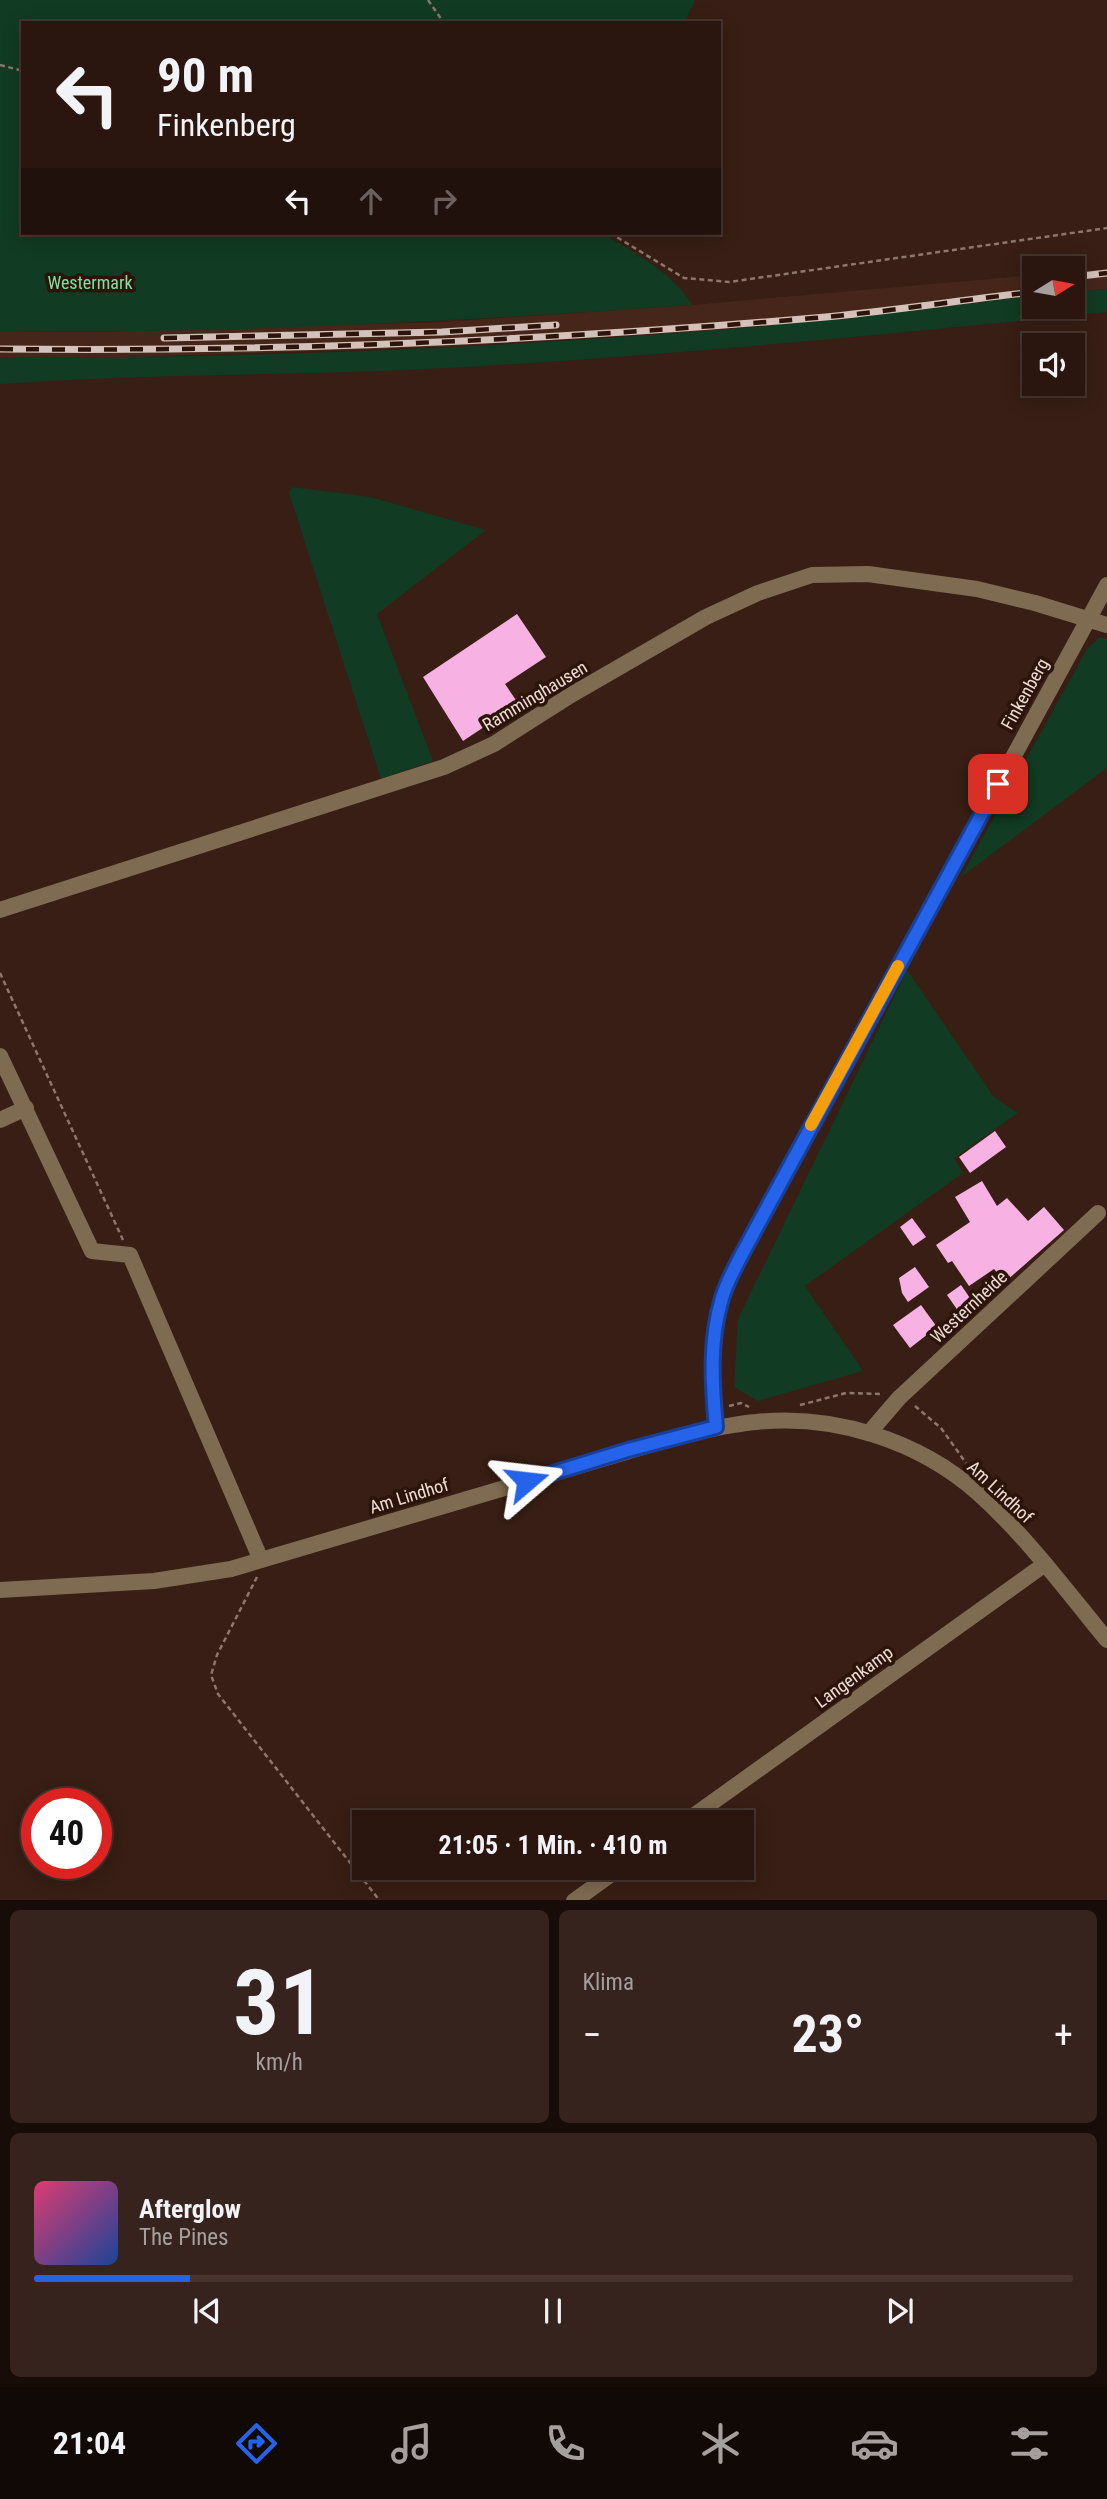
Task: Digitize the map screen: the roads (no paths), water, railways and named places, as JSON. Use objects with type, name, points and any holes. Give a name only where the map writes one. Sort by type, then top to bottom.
[{"type":"street","name":"Ramminghausen","points":[[0,910],[444,767],[494,744],[571,695],[706,617],[758,593],[813,575],[869,574],[977,589],[1107,625]]},
{"type":"street","name":"Finkenberg","points":[[716,1427],[711,1364],[722,1296],[755,1230],[1107,585]]},
{"type":"street","points":[[0,1056],[92,1251],[130,1255],[261,1560]]},
{"type":"street","points":[[0,1120],[26,1108]]},
{"type":"street","name":"Westernheide","points":[[869,1433],[899,1398],[1098,1213]]},
{"type":"street","name":"Am Lindhof","points":[[0,1590],[154,1581],[231,1569],[628,1450],[716,1427],[789,1420],[826,1423],[869,1433],[926,1457],[952,1473],[978,1493],[1045,1564],[1107,1640]]},
{"type":"street","name":"Langenkamp","points":[[702,1810],[1045,1564]]},
{"type":"street","points":[[574,1900],[602,1880]]},
{"type":"railway","points":[[1085,276],[1107,273]]},
{"type":"railway","points":[[0,349],[305,347],[509,339],[814,318],[1022,294]]},
{"type":"railway","points":[[164,338],[442,332],[556,325]]},
{"type":"park label","name":"Westermark","points":[[90,283]]}]
